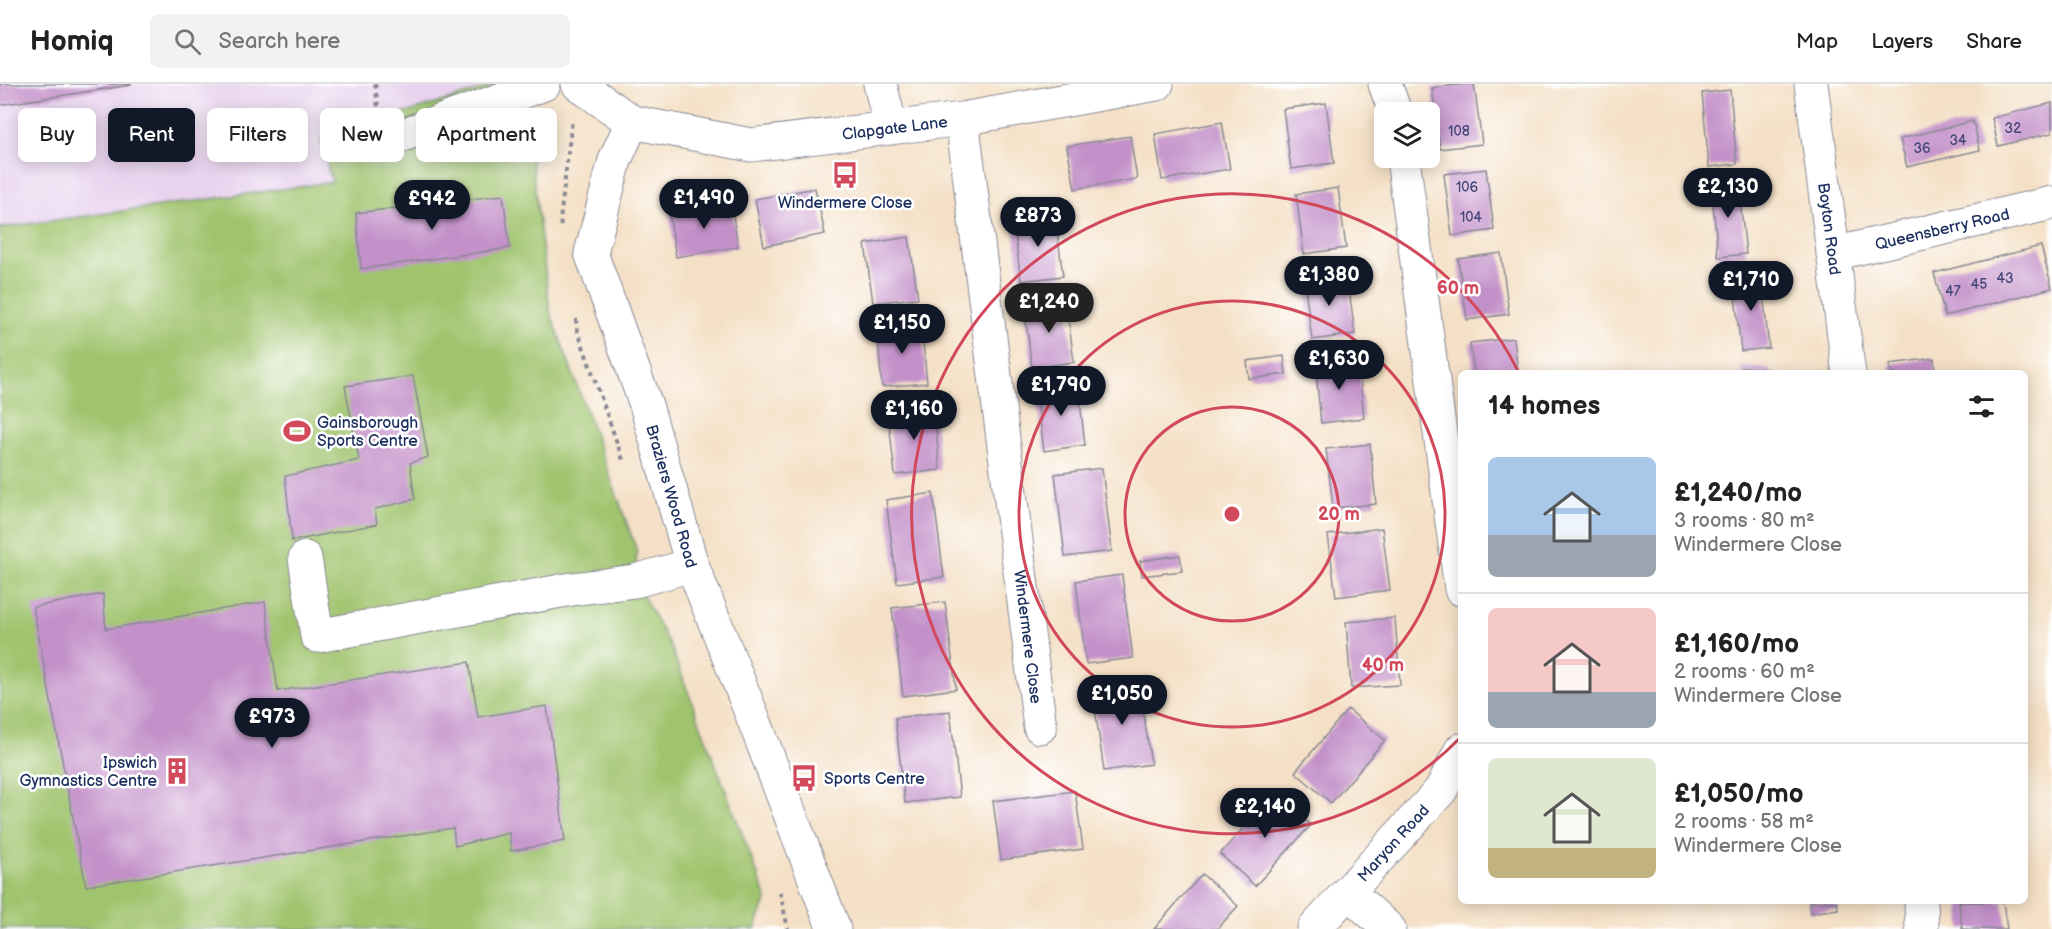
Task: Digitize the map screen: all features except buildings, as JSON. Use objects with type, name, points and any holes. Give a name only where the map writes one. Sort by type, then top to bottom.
[{"type":"street","points":[[404,135],[544,84]]},
{"type":"street","points":[[578,84],[632,122]]},
{"type":"street","points":[[880,84],[891,128]]},
{"type":"street","name":"Clapgate Lane","points":[[632,122],[751,145],[962,118],[1157,84]]},
{"type":"street","points":[[1385,84],[1391,102]]},
{"type":"street","name":"Boyton Road","points":[[1811,84],[1848,370]]},
{"type":"street","name":"Windermere Close","points":[[962,118],[1040,727]]},
{"type":"street","name":"Braziers Wood Road","points":[[632,122],[615,160],[591,253],[646,405],[692,565],[834,929]]},
{"type":"street","points":[[1404,168],[1458,567]]},
{"type":"street","name":"Queensberry Road","points":[[1833,254],[2052,203]]},
{"type":"street","points":[[305,558],[317,636],[634,581],[692,565]]},
{"type":"street","name":"Maryon Road","points":[[1314,929],[1441,790],[1458,756]]},
{"type":"street","points":[[1348,892],[1389,929]]},
{"type":"street","points":[[1921,904],[1922,929]]},
{"type":"shaded area","points":[[0,84],[500,84],[404,113],[404,108],[320,108],[320,162],[327,162],[333,182],[0,228]]},
{"type":"green space","name":"Gainsborough Sports Centre","points":[[500,84],[525,108],[421,108]]},
{"type":"green space","name":"Gainsborough Sports Centre","points":[[416,110],[416,162],[532,162],[550,311],[637,551],[635,581],[671,647],[767,899],[755,929],[0,929],[0,228],[332,182],[326,162],[404,162],[404,113]]},
{"type":"place","name":"Windermere Close","points":[[845,175]]},
{"type":"place","name":"Gainsborough Sports Centre","points":[[297,431]]},
{"type":"place","name":"Ipswich Gymnastics Centre","points":[[177,771]]},
{"type":"place","name":"Sports Centre","points":[[804,778]]}]
